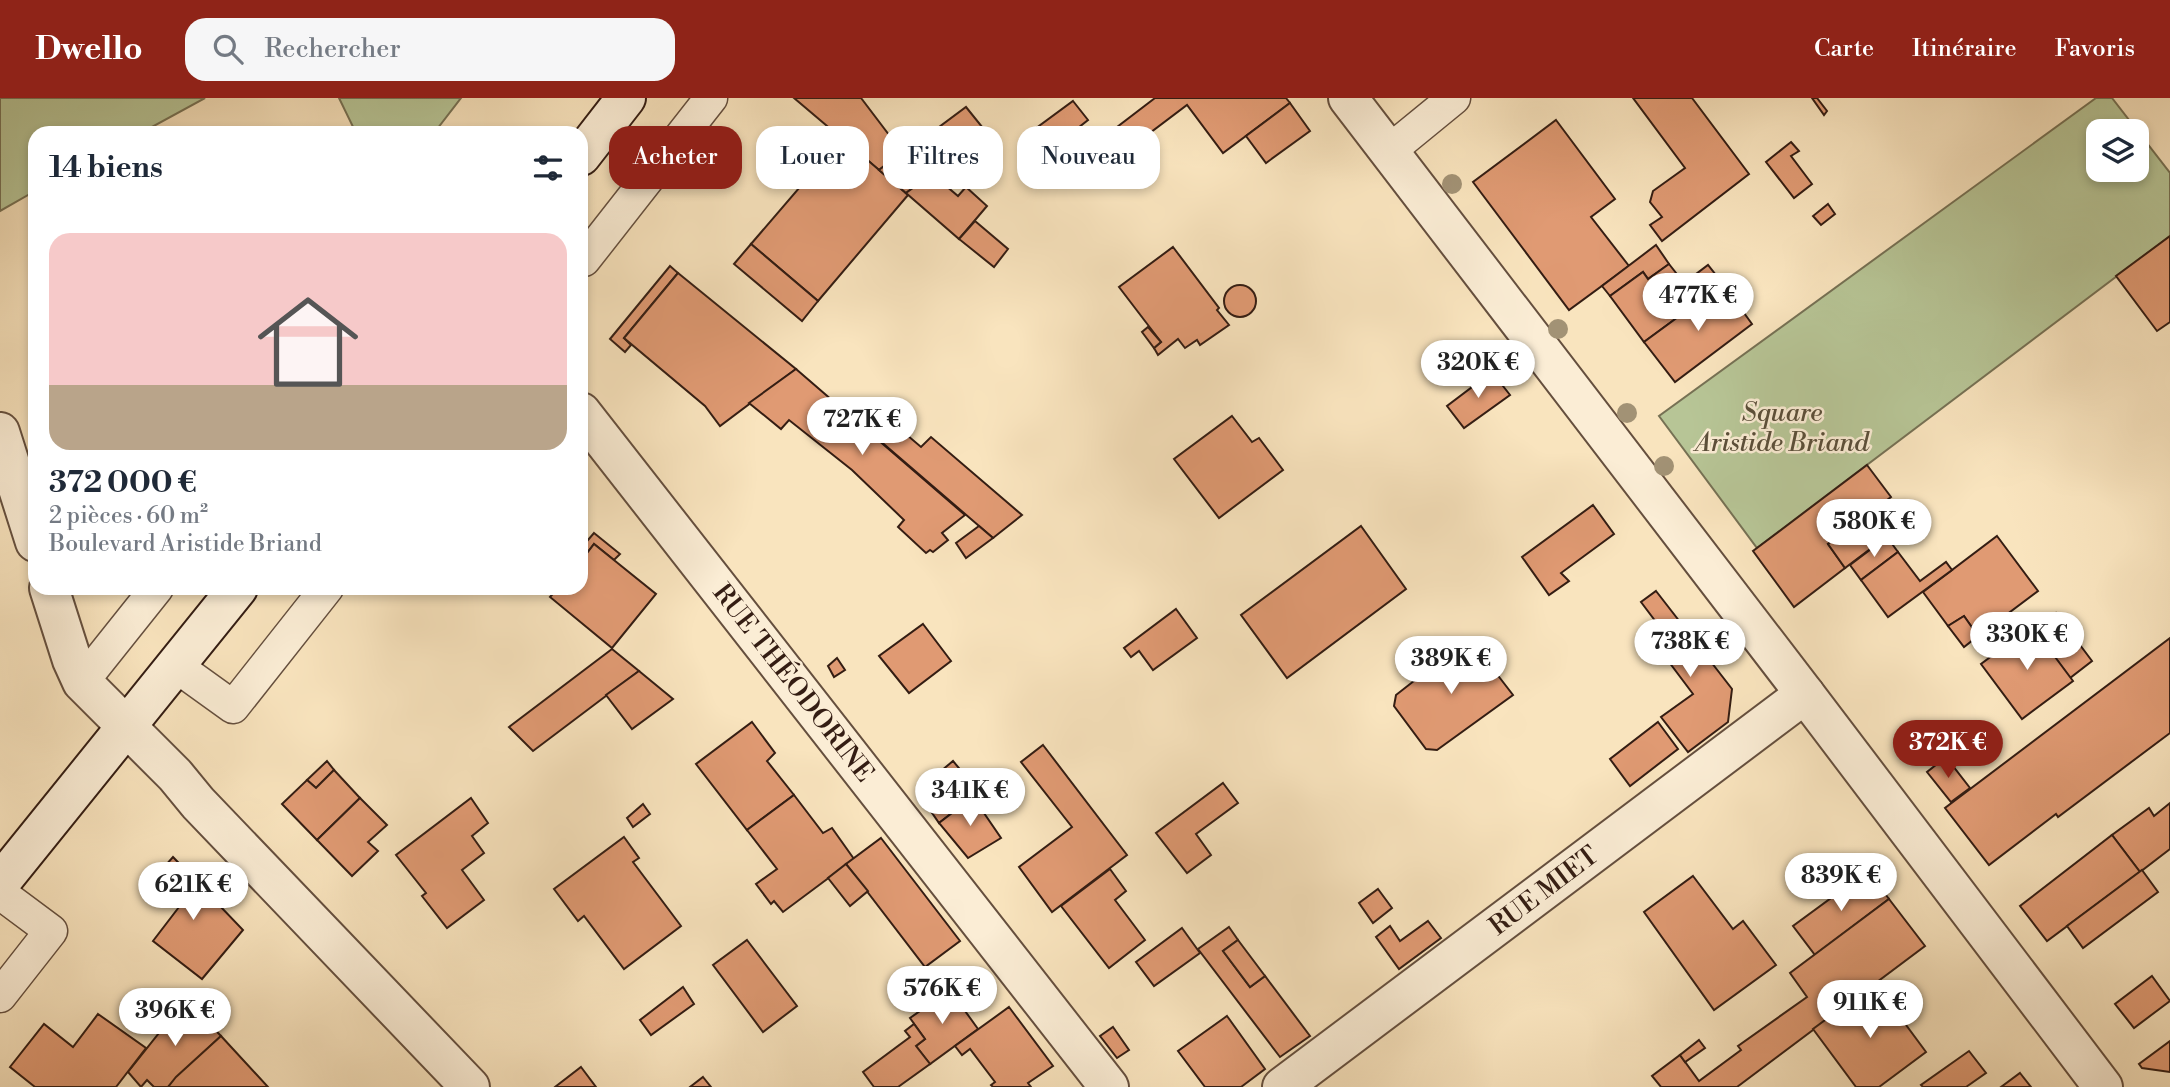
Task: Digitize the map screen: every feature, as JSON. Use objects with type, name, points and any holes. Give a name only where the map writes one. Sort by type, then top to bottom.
[{"type":"street","points":[[588,147],[626,98]]},
{"type":"street","points":[[1348,98],[2103,1087]]},
{"type":"street","name":"RUE THÉODORINE","points":[[588,421],[1109,1087]]},
{"type":"street","points":[[0,432],[28,520]]},
{"type":"street","points":[[52,595],[72,660],[82,682],[470,1087]]},
{"type":"street","points":[[0,883],[232,595]]},
{"type":"street","name":"RUE MIET","points":[[1282,1087],[1805,694]]},
{"type":"lane","points":[[588,255],[711,98]]},
{"type":"lane","points":[[1388,152],[1454,98]]},
{"type":"lane","points":[[82,682],[151,595]]},
{"type":"lane","points":[[176,666],[233,707],[321,595]]},
{"type":"lane","points":[[0,893],[51,931],[0,996]]},
{"type":"green space","points":[[0,98],[205,98],[154,126],[28,126],[28,195],[0,211]]},
{"type":"green space","points":[[339,98],[461,98],[439,126],[353,126]]},
{"type":"green space","name":"Square Aristide Briand","points":[[2096,98],[2112,98],[2128,119],[2086,119],[2086,182],[2149,182],[2149,146],[2170,173],[2170,236],[1757,548],[1659,416]]},
{"type":"building","points":[[794,98],[861,98],[883,127],[883,167],[879,170],[869,162],[869,126],[827,126]]},
{"type":"building","points":[[1155,98],[1286,98],[1290,103],[1223,153],[1187,105],[1159,126],[1118,126]]},
{"type":"building","points":[[1633,98],[1692,98],[1749,174],[1662,241],[1650,225],[1662,217],[1650,202],[1653,191],[1685,168]]},
{"type":"building","points":[[1812,98],[1817,98],[1827,111],[1824,115]]},
{"type":"building","points":[[1073,101],[1088,120],[1080,126],[1039,126]]},
{"type":"building","points":[[1290,103],[1310,131],[1266,163],[1246,136]]},
{"type":"building","points":[[966,107],[981,126],[940,126]]},
{"type":"building","points":[[1556,120],[1615,199],[1591,217],[1629,266],[1569,310],[1473,182]]},
{"type":"building","points":[[1791,142],[1799,151],[1791,156],[1812,184],[1794,198],[1766,162]]},
{"type":"building","points":[[869,161],[883,173],[883,189],[901,189],[908,195],[818,301],[751,244],[798,189],[869,189]]},
{"type":"building","points":[[911,189],[950,189],[958,196],[964,189],[968,189],[987,206],[959,239],[906,193]]},
{"type":"building","points":[[1828,204],[1835,214],[1821,225],[1813,216]]},
{"type":"building","points":[[975,221],[1008,249],[994,267],[959,239]]},
{"type":"building","points":[[2170,236],[2170,322],[2157,331],[2116,276]]},
{"type":"building","points":[[751,244],[818,301],[802,321],[734,264]]},
{"type":"building","points":[[1656,245],[1669,264],[1648,279],[1643,272],[1610,296],[1602,286]]},
{"type":"building","points":[[1173,247],[1229,325],[1200,345],[1197,340],[1185,348],[1178,339],[1158,355],[1154,348],[1161,342],[1119,287]]},
{"type":"building","points":[[1669,264],[1684,283],[1708,265],[1723,284],[1644,342],[1610,296],[1643,272],[1648,279]]},
{"type":"building","points":[[670,266],[678,273],[624,338],[631,345],[625,352],[610,339]]},
{"type":"building","points":[[678,273],[796,369],[720,426],[705,406],[624,338]]},
{"type":"building","points":[[1723,284],[1752,324],[1675,382],[1644,342]]},
{"type":"building","points":[[1240,285],[1251,290],[1256,301],[1251,312],[1240,317],[1229,312],[1224,301],[1229,290]]},
{"type":"building","points":[[1148,327],[1161,342],[1154,348],[1142,332]]},
{"type":"building","points":[[796,369],[965,515],[942,533],[948,540],[933,552],[930,550],[926,553],[898,527],[904,520],[852,470],[789,420],[781,429],[749,403]]},
{"type":"building","points":[[1492,372],[1510,395],[1464,428],[1447,406]]},
{"type":"building","points":[[880,412],[921,447],[931,437],[1022,515],[993,538],[864,427]]},
{"type":"building","points":[[1232,416],[1252,442],[1259,438],[1283,470],[1219,518],[1174,459]]},
{"type":"building","points":[[1867,465],[1891,497],[1828,544],[1845,568],[1794,607],[1753,551]]},
{"type":"building","points":[[1593,505],[1614,534],[1561,573],[1569,581],[1549,595],[1522,557]]},
{"type":"building","points":[[1873,511],[1890,534],[1845,568],[1828,544]]},
{"type":"building","points":[[979,526],[993,538],[966,558],[956,543]]},
{"type":"building","points":[[1361,526],[1406,589],[1287,678],[1241,615]]},
{"type":"building","points":[[594,533],[620,554],[614,560],[594,544],[588,552],[588,540]]},
{"type":"building","points":[[1997,536],[2038,591],[1978,636],[1964,616],[1948,626],[1923,592]]},
{"type":"building","points":[[1887,537],[1898,552],[1861,580],[1850,565]]},
{"type":"building","points":[[594,544],[656,594],[612,648],[550,597],[588,595],[588,552]]},
{"type":"building","points":[[1898,552],[1920,581],[1946,562],[1952,570],[1888,617],[1861,580]]},
{"type":"building","points":[[1656,591],[1732,689],[1728,722],[1688,752],[1661,717],[1693,694],[1648,634],[1659,626],[1641,602]]},
{"type":"building","points":[[1176,609],[1197,638],[1153,670],[1139,651],[1131,657],[1124,648]]},
{"type":"building","points":[[2056,613],[2092,661],[2070,678],[2034,629]]},
{"type":"building","points":[[1964,616],[1978,636],[1964,647],[1948,626]]},
{"type":"building","points":[[923,624],[951,661],[909,693],[879,656]]},
{"type":"building","points":[[2032,626],[2073,681],[2022,719],[1981,664]]},
{"type":"building","points":[[1469,638],[1513,695],[1437,750],[1426,749],[1394,706],[1396,695]]},
{"type":"building","points":[[2170,638],[2170,733],[1989,865],[1945,808]]},
{"type":"building","points":[[612,649],[639,671],[533,751],[509,727]]},
{"type":"building","points":[[837,658],[845,670],[834,677],[828,666]]},
{"type":"building","points":[[639,671],[673,699],[632,729],[606,695]]},
{"type":"building","points":[[752,722],[775,753],[767,761],[794,795],[747,830],[696,764]]},
{"type":"building","points":[[1658,722],[1678,749],[1630,786],[1610,759]]},
{"type":"building","points":[[1043,745],[1127,855],[1052,912],[1019,867],[1072,827],[1021,762]]},
{"type":"building","points":[[1946,757],[1970,788],[1951,802],[1927,772]]},
{"type":"building","points":[[327,761],[334,770],[316,788],[307,780]]},
{"type":"building","points":[[953,761],[979,792],[939,823],[917,791]]},
{"type":"building","points":[[334,770],[360,798],[317,840],[282,804],[307,780],[316,788]]},
{"type":"building","points":[[1223,783],[1238,803],[1196,834],[1211,855],[1187,873],[1156,833]]},
{"type":"building","points":[[794,795],[823,833],[832,828],[854,859],[783,912],[774,901],[771,904],[756,884],[777,869],[747,830]]},
{"type":"building","points":[[973,797],[1001,838],[968,858],[939,823]]},
{"type":"building","points":[[360,798],[387,825],[368,842],[378,851],[352,876],[317,840]]},
{"type":"building","points":[[471,798],[488,823],[472,836],[484,853],[462,870],[484,900],[447,928],[422,896],[426,893],[396,855]]},
{"type":"building","points":[[2170,803],[2170,849],[2140,872],[2112,835],[2149,808],[2154,816]]},
{"type":"building","points":[[643,804],[650,814],[633,827],[627,818]]},
{"type":"building","points":[[2112,835],[2140,872],[2047,941],[2020,906]]},
{"type":"building","points":[[624,837],[639,858],[633,862],[681,926],[624,969],[584,916],[578,921],[554,889]]},
{"type":"building","points":[[881,838],[960,941],[925,967],[846,864]]},
{"type":"building","points":[[173,857],[243,930],[202,979],[153,941],[179,907],[149,884]]},
{"type":"building","points":[[846,864],[868,891],[850,906],[828,878]]},
{"type":"building","points":[[1110,869],[1126,891],[1115,900],[1145,940],[1109,968],[1061,906]]},
{"type":"building","points":[[2142,870],[2158,892],[2083,948],[2067,926]]},
{"type":"building","points":[[1868,871],[1889,899],[1815,955],[1793,926]]},
{"type":"building","points":[[1693,876],[1733,929],[1743,921],[1776,965],[1714,1010],[1644,912]]},
{"type":"building","points":[[1378,889],[1392,908],[1373,923],[1359,903]]},
{"type":"building","points":[[1889,899],[1925,946],[1737,1087],[1661,1087],[1652,1076],[1680,1055],[1699,1081],[1741,1050],[1738,1046],[1807,997],[1790,973]]},
{"type":"building","points":[[1428,921],[1441,938],[1399,969],[1376,937],[1390,926],[1400,941]]},
{"type":"building","points":[[1229,927],[1238,940],[1223,951],[1250,987],[1265,976],[1310,1036],[1280,1057],[1198,949]]},
{"type":"building","points":[[1182,928],[1200,953],[1154,986],[1136,962]]},
{"type":"building","points":[[747,940],[797,1006],[763,1032],[713,965]]},
{"type":"building","points":[[1238,940],[1265,976],[1250,987],[1223,951]]},
{"type":"building","points":[[2152,976],[2170,1001],[2134,1028],[2115,1004]]},
{"type":"building","points":[[1875,983],[1926,1052],[1879,1087],[1856,1087],[1813,1029]]},
{"type":"building","points":[[683,987],[694,1004],[651,1035],[640,1020]]},
{"type":"building","points":[[950,990],[978,1029],[930,1064],[916,1046],[925,1039],[910,1018]]},
{"type":"building","points":[[186,999],[221,1036],[168,1087],[154,1087],[147,1080],[141,1087],[128,1072]]},
{"type":"building","points":[[1009,1007],[1053,1066],[1028,1083],[1031,1087],[993,1087],[991,1085],[995,1082],[970,1049],[962,1055],[955,1046]]},
{"type":"building","points":[[98,1014],[146,1048],[116,1087],[35,1087],[10,1067],[44,1024],[73,1047]]},
{"type":"building","points":[[1227,1016],[1265,1069],[1241,1087],[1205,1087],[1178,1051]]},
{"type":"building","points":[[914,1024],[925,1039],[916,1046],[930,1064],[898,1087],[874,1087],[863,1072],[910,1037],[905,1031]]},
{"type":"building","points":[[1113,1027],[1129,1050],[1117,1058],[1100,1036]]},
{"type":"building","points":[[221,1036],[268,1087],[168,1087],[176,1077]]},
{"type":"building","points":[[1699,1040],[1705,1048],[1685,1062],[1680,1055]]},
{"type":"building","points":[[2170,1041],[2170,1072],[2142,1068],[2139,1064]]},
{"type":"building","points":[[1969,1051],[1986,1073],[1966,1087],[1921,1085]]},
{"type":"building","points":[[581,1067],[596,1087],[555,1087]]},
{"type":"building","points":[[2020,1073],[2031,1087],[2001,1087]]},
{"type":"building","points":[[703,1077],[711,1087],[690,1087]]}]
